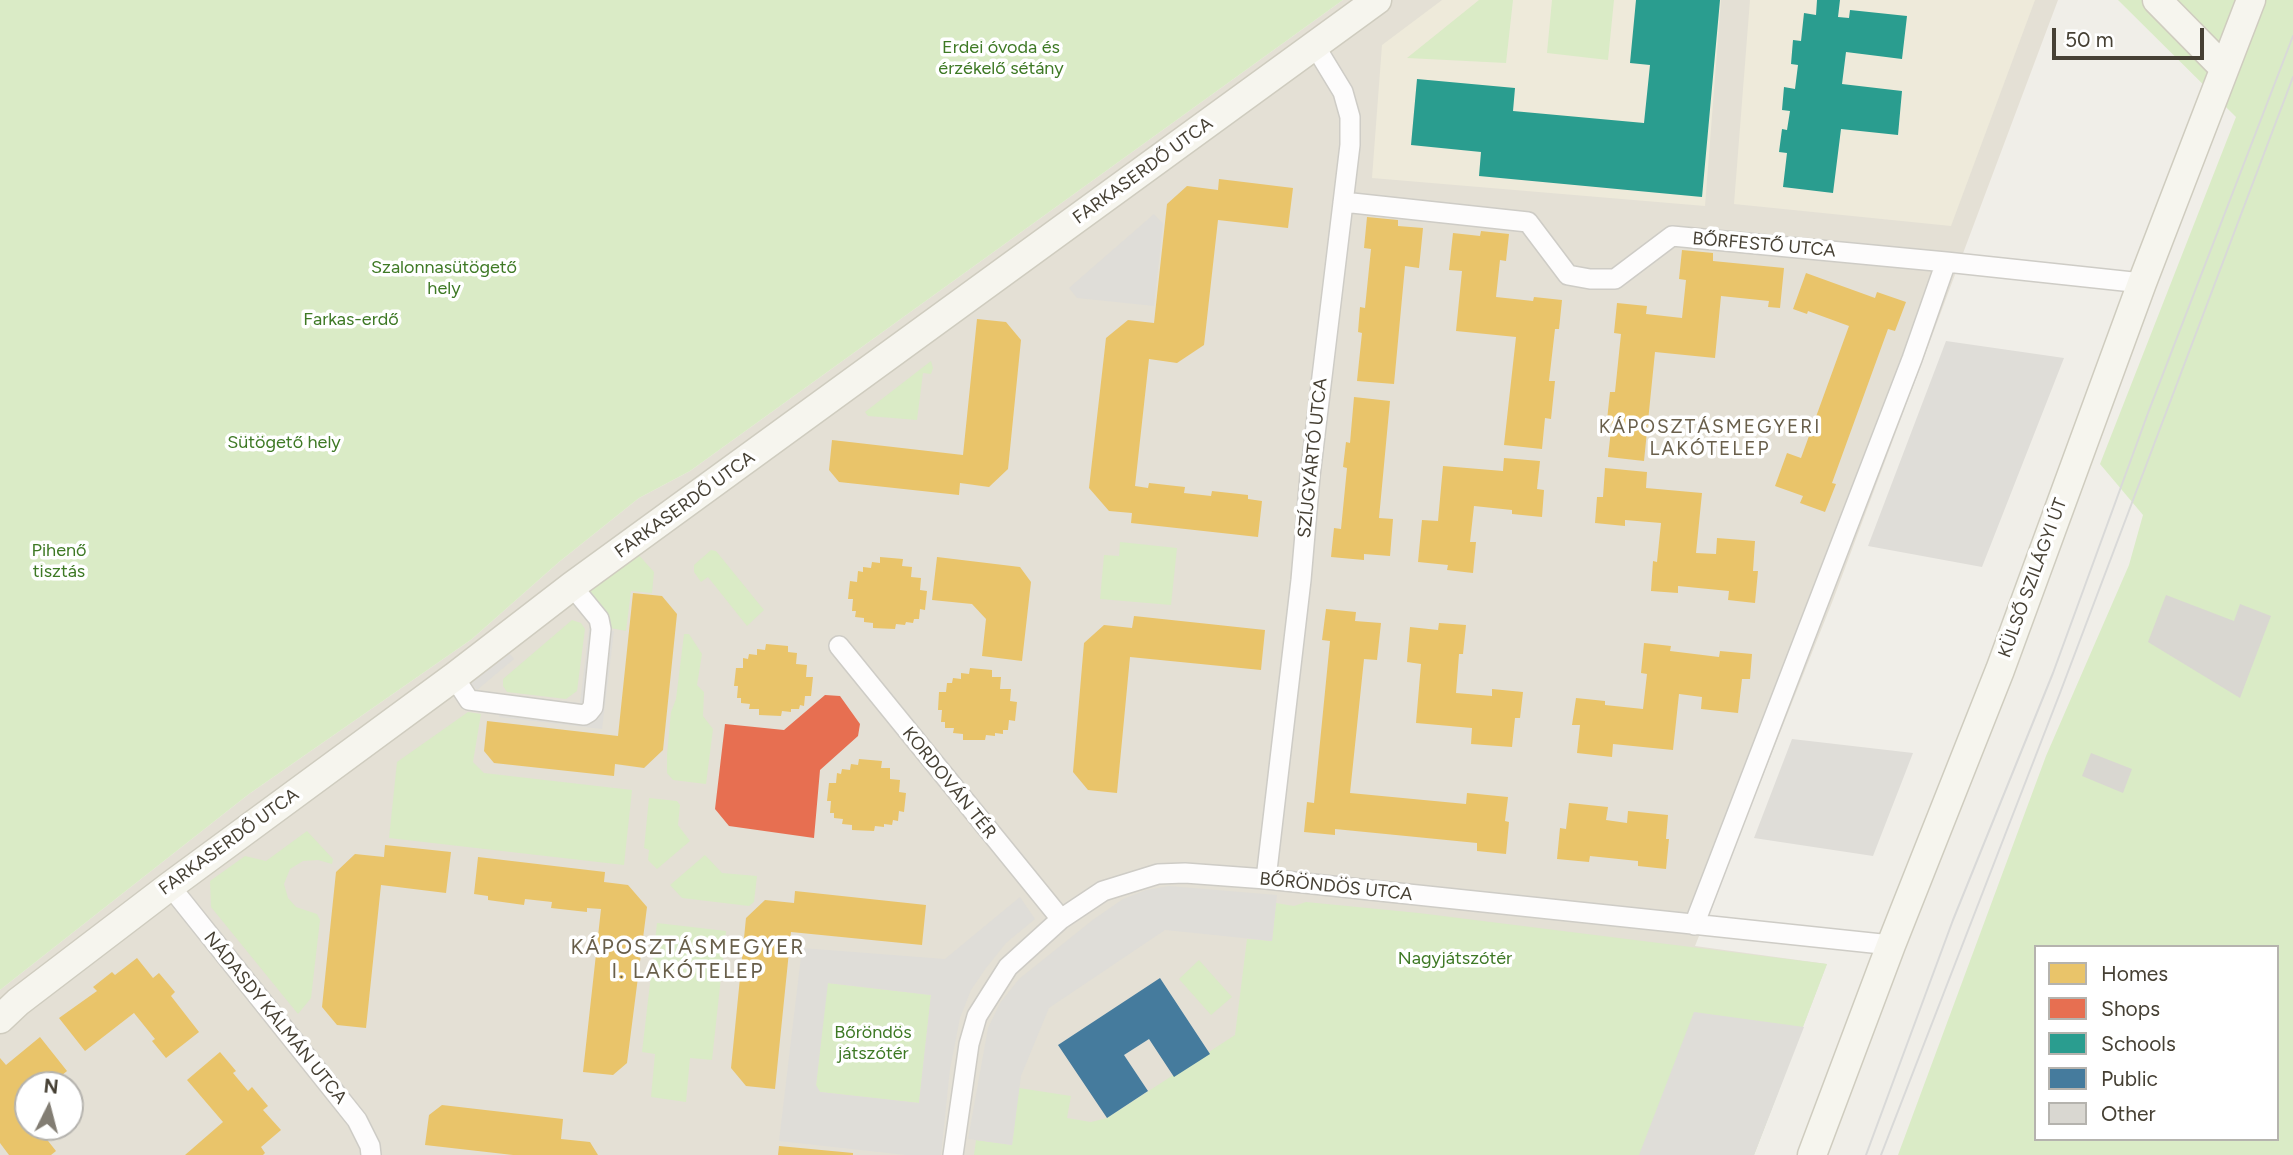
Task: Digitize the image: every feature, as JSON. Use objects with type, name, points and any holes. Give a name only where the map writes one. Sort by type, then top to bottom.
[{"type":"street","name":"FARKASERDŐ UTCA","points":[[0,1019],[18,1002],[170,886],[454,677],[572,586],[1377,0]]},
{"type":"street","points":[[2157,0],[2224,68]]},
{"type":"street","name":"KÜLSŐ SZILÁGYI ÚT","points":[[1812,1155],[1891,945],[2000,670],[2142,284],[2251,0]]},
{"type":"street","name":"SZÍJGYÁRTÓ UTCA","points":[[1266,879],[1301,580],[1310,476],[1350,145],[1350,117],[1342,92],[1315,46]]},
{"type":"street","name":"BŐRFESTŐ UTCA","points":[[1343,202],[1528,222],[1568,275],[1590,279],[1615,279],[1672,236],[2142,284]]},
{"type":"street","points":[[1694,925],[1947,262]]},
{"type":"street","points":[[454,677],[469,700],[584,715],[589,712],[593,707],[601,629],[599,619],[572,586]]},
{"type":"street","name":"KORDOVÁN TÉR","points":[[839,646],[1061,919]]},
{"type":"street","name":"BŐRÖNDÖS UTCA","points":[[954,1151],[967,1055],[977,1016],[1008,967],[1061,919],[1103,891],[1158,874],[1185,873],[1266,879],[1891,945]]},
{"type":"street","name":"NÁDASDY KÁLMÁN UTCA","points":[[170,886],[357,1120],[370,1146],[371,1155]]},
{"type":"shaded area","points":[[1343,0],[2058,0],[1833,600],[1695,946],[1827,964],[1754,1155],[0,1155],[0,990],[249,794],[472,639],[559,562],[639,498],[690,471]]},
{"type":"shaded area","points":[[1442,0],[1721,0],[1705,206],[1372,178],[1382,45]]},
{"type":"shaded area","points":[[1750,0],[2035,0],[1951,226],[1734,204]]},
{"type":"shaded area","points":[[1154,214],[1163,224],[1154,306],[1077,298],[1069,288]]},
{"type":"shaded area","points":[[1946,341],[2064,358],[1982,567],[1868,546]]},
{"type":"shaded area","points":[[589,628],[614,631],[602,729],[499,717],[502,694],[580,703]]},
{"type":"shaded area","points":[[506,649],[514,659],[477,690],[469,680]]},
{"type":"shaded area","points":[[1792,739],[1913,753],[1873,856],[1754,838]]},
{"type":"shaded area","points":[[1169,886],[1277,895],[1272,941],[1165,930],[1049,1008],[1021,1076],[1012,1145],[968,1139],[988,1028],[1000,1003],[1019,979],[1123,899],[1146,890]]},
{"type":"shaded area","points":[[1020,897],[1035,919],[1006,943],[971,990],[960,1018],[950,1069],[941,1155],[906,1155],[779,1141],[802,948],[945,959]],"holes":[[[828,983],[931,995],[919,1103],[820,1092],[816,1085]]]},
{"type":"shaded area","points":[[1694,1012],[1804,1027],[1754,1155],[1639,1155]]},
{"type":"green space","name":"Farkas-erdő","points":[[0,0],[1343,0],[690,471],[639,498],[559,562],[472,639],[249,794],[0,990]]},
{"type":"green space","points":[[1479,0],[1513,0],[1506,63],[1407,58]]},
{"type":"green space","points":[[1552,0],[1614,0],[1608,60],[1547,53]]},
{"type":"green space","points":[[2118,0],[2293,0],[2293,1155],[1898,1155],[2046,756],[2129,565],[2143,515],[2100,464],[2236,117]]},
{"type":"green space","points":[[931,361],[931,374],[923,373],[917,420],[868,416],[865,412]]},
{"type":"green space","points":[[1120,542],[1177,548],[1171,605],[1100,599],[1104,555],[1119,556]]},
{"type":"green space","points":[[711,550],[716,551],[764,610],[747,626],[708,577],[701,582],[694,572],[694,565]]},
{"type":"green space","points":[[636,552],[654,572],[652,593],[631,591],[626,631],[605,627],[588,590]]},
{"type":"green space","points":[[572,620],[581,623],[585,629],[577,691],[566,699],[507,692],[503,679]]},
{"type":"green space","points":[[684,634],[689,634],[702,654],[697,685],[704,692],[703,716],[713,729],[706,784],[673,780],[667,773],[671,712],[676,699]]},
{"type":"green space","points":[[468,712],[481,714],[473,762],[484,773],[632,790],[624,865],[389,838],[397,762]]},
{"type":"green space","points":[[649,798],[677,801],[680,805],[678,825],[690,841],[657,869],[648,860],[649,850],[644,848]]},
{"type":"green space","points":[[307,831],[333,859],[332,864],[318,860],[303,861],[290,869],[284,884],[288,898],[296,907],[317,914],[320,920],[311,998],[298,1014],[211,907],[210,881],[245,856],[266,861]]},
{"type":"green space","points":[[705,855],[722,873],[757,876],[754,902],[749,906],[682,898],[670,885]]},
{"type":"green space","name":"Nagyjátszótér","points":[[1306,902],[1419,913],[1827,964],[1754,1155],[974,1155],[976,1140],[1012,1145],[1019,1088],[1071,1096],[1067,1118],[1091,1122],[1107,1118],[1235,1035],[1247,939],[1272,941],[1276,903],[1294,906]]},
{"type":"green space","points":[[657,923],[726,931],[712,1060],[690,1058],[686,1102],[651,1097],[655,1054],[642,1052]]},
{"type":"green space","points":[[1199,960],[1232,997],[1211,1015],[1179,979]]},
{"type":"green space","name":"Bőröndös játszótér","points":[[827,983],[931,995],[919,1103],[820,1092],[816,1086]]},
{"type":"building: Homes","points":[[1219,179],[1293,188],[1288,228],[1218,220],[1204,345],[1177,363],[1149,359],[1135,486],[1148,488],[1149,483],[1185,487],[1184,493],[1211,496],[1212,491],[1248,495],[1248,499],[1262,501],[1258,537],[1131,523],[1132,513],[1109,511],[1089,488],[1106,338],[1128,320],[1154,323],[1167,204],[1187,186],[1218,190]]},
{"type":"building: Homes","points":[[1367,217],[1398,220],[1398,226],[1423,228],[1419,268],[1405,266],[1394,384],[1357,381],[1362,333],[1358,332],[1360,307],[1365,308],[1371,249],[1364,248]]},
{"type":"building: Homes","points":[[1481,231],[1509,234],[1506,261],[1500,260],[1496,297],[1533,301],[1534,297],[1562,300],[1559,329],[1555,329],[1549,381],[1555,381],[1551,419],[1545,418],[1542,449],[1504,445],[1516,337],[1456,331],[1462,271],[1449,270],[1453,233],[1480,236]]},
{"type":"building: Homes","points":[[1682,250],[1713,253],[1713,261],[1784,268],[1780,308],[1768,307],[1769,301],[1721,296],[1715,358],[1655,352],[1644,461],[1608,457],[1612,421],[1607,420],[1610,392],[1615,392],[1621,334],[1614,333],[1617,303],[1647,306],[1646,314],[1682,318],[1686,280],[1679,279]]},
{"type":"building: Homes","points":[[1806,273],[1875,298],[1877,292],[1906,302],[1895,331],[1888,329],[1832,483],[1836,484],[1825,512],[1800,503],[1803,496],[1775,486],[1787,453],[1801,458],[1849,326],[1808,311],[1807,314],[1793,309]]},
{"type":"building: Homes","points":[[977,319],[1006,322],[1021,340],[1008,469],[989,487],[960,483],[959,495],[839,482],[829,470],[832,440],[963,455]]},
{"type":"building: Homes","points":[[1354,397],[1390,401],[1379,518],[1393,519],[1390,556],[1364,554],[1364,560],[1331,557],[1334,528],[1341,529],[1347,468],[1343,467],[1346,442],[1350,443]]},
{"type":"building: Homes","points":[[1504,458],[1540,461],[1537,489],[1544,490],[1542,517],[1512,514],[1512,510],[1474,506],[1470,542],[1476,542],[1473,573],[1447,570],[1448,565],[1418,562],[1422,520],[1438,521],[1443,466],[1503,471]]},
{"type":"building: Homes","points":[[1605,468],[1647,472],[1646,488],[1702,493],[1696,553],[1716,554],[1717,538],[1755,541],[1753,571],[1758,571],[1755,603],[1728,600],[1729,591],[1678,586],[1678,593],[1651,591],[1653,561],[1657,562],[1661,523],[1625,520],[1625,526],[1595,523],[1597,497],[1603,497]]},
{"type":"building: Homes","points":[[880,557],[903,559],[902,566],[912,567],[911,577],[921,578],[920,590],[927,591],[925,610],[920,609],[919,619],[914,619],[913,623],[896,624],[895,629],[873,628],[873,623],[855,617],[856,611],[852,611],[853,599],[848,599],[850,581],[857,582],[858,571],[863,572],[863,567],[871,568],[872,562],[880,563]]},
{"type":"building: Homes","points":[[937,557],[1020,567],[1031,582],[1022,661],[982,656],[986,619],[972,604],[932,600]]},
{"type":"building: Homes","points":[[633,593],[662,596],[677,614],[663,750],[644,768],[615,764],[614,776],[494,763],[484,751],[487,721],[618,736]]},
{"type":"building: Homes","points":[[1326,609],[1356,612],[1355,621],[1381,623],[1377,660],[1364,659],[1350,793],[1466,804],[1467,793],[1508,797],[1505,821],[1509,822],[1506,854],[1477,851],[1477,843],[1335,829],[1335,835],[1304,832],[1307,802],[1314,803],[1330,641],[1322,640]]},
{"type":"building: Homes","points":[[1134,616],[1265,630],[1261,670],[1130,657],[1117,793],[1088,790],[1073,772],[1084,643],[1104,625],[1132,628]]},
{"type":"building: Homes","points":[[1439,623],[1466,625],[1463,654],[1459,654],[1456,693],[1492,696],[1492,689],[1523,692],[1520,718],[1515,718],[1512,747],[1471,744],[1472,728],[1416,723],[1421,664],[1407,662],[1410,627],[1438,630]]},
{"type":"building: Homes","points":[[1644,643],[1671,646],[1670,651],[1719,657],[1720,651],[1752,654],[1750,679],[1742,679],[1738,713],[1701,709],[1702,697],[1679,694],[1673,750],[1613,744],[1612,757],[1577,753],[1580,725],[1572,725],[1576,698],[1605,701],[1605,705],[1643,709],[1647,674],[1641,673]]},
{"type":"building: Homes","points":[[766,644],[788,646],[788,652],[797,653],[796,664],[807,665],[806,677],[813,677],[811,696],[805,696],[804,706],[791,709],[791,712],[782,711],[781,716],[759,715],[759,709],[749,709],[750,704],[741,703],[741,698],[737,698],[738,686],[734,686],[736,668],[743,668],[743,658],[748,659],[749,654],[757,655],[757,649],[765,650]]},
{"type":"building: Homes","points":[[970,668],[992,670],[992,677],[1001,677],[1000,689],[1011,689],[1010,701],[1017,702],[1015,721],[1009,720],[1008,730],[1003,730],[1003,734],[986,735],[985,740],[963,740],[963,734],[953,733],[954,728],[945,728],[945,722],[941,722],[942,710],[938,710],[939,692],[946,692],[947,683],[952,683],[953,678],[961,679],[961,673],[969,674]]},
{"type":"building: Homes","points":[[859,759],[882,761],[881,768],[890,768],[890,779],[900,780],[899,792],[906,793],[904,812],[899,811],[898,821],[893,820],[892,825],[875,826],[874,831],[852,830],[852,825],[842,824],[843,819],[834,818],[834,813],[830,813],[831,801],[827,801],[829,783],[836,783],[837,773],[841,774],[842,769],[850,770],[851,764],[858,765]]},
{"type":"building: Homes","points":[[1569,803],[1608,807],[1606,820],[1627,823],[1628,811],[1668,815],[1666,869],[1638,866],[1638,861],[1590,856],[1589,862],[1557,859],[1560,828],[1566,829]]},
{"type":"building: Homes","points":[[385,845],[451,852],[446,893],[381,885],[366,1028],[337,1025],[322,1007],[336,872],[355,854],[384,857]]},
{"type":"building: Homes","points":[[478,857],[605,872],[604,882],[628,885],[647,907],[627,1063],[613,1075],[583,1072],[601,909],[587,908],[587,912],[551,908],[552,902],[525,899],[524,905],[488,900],[488,896],[474,894]]},
{"type":"building: Homes","points":[[795,891],[926,905],[922,945],[791,932],[775,1089],[746,1086],[731,1068],[746,918],[765,900],[794,903]]},
{"type":"building: Homes","points":[[137,958],[153,978],[159,973],[175,992],[171,996],[199,1032],[166,1058],[134,1013],[85,1051],[59,1018],[97,991],[93,987],[112,972],[115,975]]},
{"type":"building: Homes","points":[[40,1037],[67,1071],[14,1071],[14,1141],[48,1141],[56,1151],[51,1155],[9,1155],[0,1143],[0,1058],[6,1065]]},
{"type":"building: Homes","points":[[220,1052],[248,1091],[252,1087],[268,1106],[263,1110],[281,1130],[261,1147],[265,1153],[263,1155],[185,1155],[223,1122],[187,1080]]},
{"type":"building: Homes","points":[[442,1105],[563,1119],[561,1139],[590,1142],[598,1155],[513,1155],[425,1145],[429,1115]]},
{"type":"building: Homes","points":[[779,1146],[853,1153],[853,1155],[778,1155]]},
{"type":"building: Shops","points":[[825,695],[840,696],[860,724],[858,736],[820,770],[814,838],[729,826],[715,809],[725,724],[784,730]]},
{"type":"building: Schools","points":[[1636,0],[1720,0],[1702,197],[1479,176],[1481,152],[1411,145],[1417,79],[1515,88],[1513,111],[1644,123],[1650,65],[1630,63]]},
{"type":"building: Schools","points":[[1817,0],[1840,0],[1838,17],[1849,18],[1850,10],[1907,16],[1902,59],[1846,52],[1842,84],[1902,91],[1898,135],[1841,129],[1833,193],[1783,187],[1787,153],[1779,152],[1782,129],[1787,130],[1790,111],[1782,110],[1784,87],[1795,89],[1798,65],[1791,64],[1793,40],[1801,41],[1804,13],[1816,15]]},
{"type":"building: Public","points":[[1160,978],[1210,1054],[1174,1077],[1149,1039],[1124,1055],[1148,1091],[1107,1118],[1058,1045]]},
{"type":"building: Other","points":[[2166,595],[2234,621],[2240,604],[2271,616],[2240,698],[2148,642]]},
{"type":"building: Other","points":[[2091,753],[2132,769],[2123,793],[2082,776]]},
{"type":"tram line","points":[[1866,1155],[1953,920],[2053,673],[2148,413],[2293,36]]},
{"type":"tram line","points":[[1881,1155],[2060,693],[2293,77]]},
{"type":"district","name":"KÁPOSZTÁSMEGYERI LAKÓTELEP","points":[[1710,438]]},
{"type":"district","name":"KÁPOSZTÁSMEGYER I. LAKÓTELEP","points":[[688,960]]},
{"type":"park label","name":"Erdei óvoda és érzékelő sétány","points":[[1001,58]]},
{"type":"park label","name":"Szalonnasütögető hely","points":[[444,278]]},
{"type":"park label","name":"Sütögető hely","points":[[284,443]]},
{"type":"park label","name":"Pihenő tisztás","points":[[59,561]]}]
